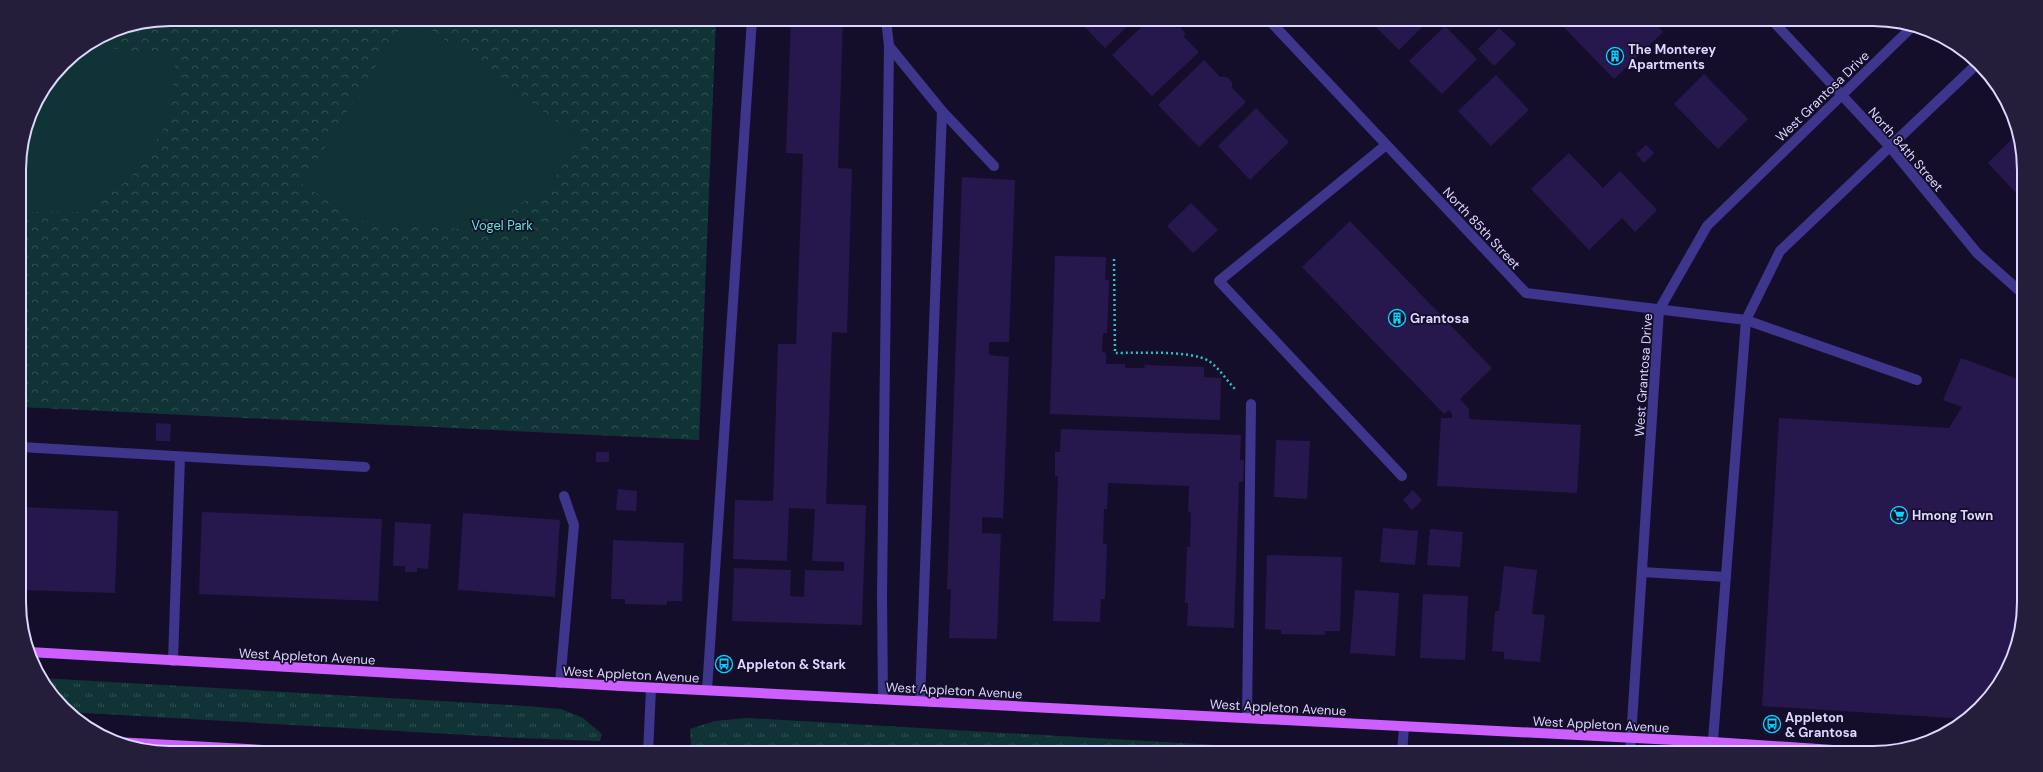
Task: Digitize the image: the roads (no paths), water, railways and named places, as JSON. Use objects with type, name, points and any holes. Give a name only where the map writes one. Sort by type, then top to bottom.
[{"type":"main road","name":"West Appleton Avenue","points":[[35,652],[651,688],[1773,746]]},
{"type":"main road","points":[[145,744],[190,746]]},
{"type":"street","points":[[707,690],[752,26]]},
{"type":"street","points":[[883,699],[882,596],[888,46],[887,26]]},
{"type":"street","name":"North 85th Street","points":[[1275,26],[1526,293],[1746,320],[1917,380]]},
{"type":"street","name":"North 84th Street","points":[[1777,26],[1890,147],[1977,253],[2017,289]]},
{"type":"street","name":"West Grantosa Drive","points":[[1630,746],[1659,310],[1707,226],[1908,31]]},
{"type":"street","points":[[888,46],[942,111],[994,166]]},
{"type":"street","points":[[1713,746],[1746,320],[1780,252],[1974,67]]},
{"type":"street","points":[[920,701],[942,111]]},
{"type":"street","points":[[1386,145],[1219,281],[1402,476]]},
{"type":"street","points":[[1247,718],[1251,404]]},
{"type":"street","points":[[26,447],[365,467]]},
{"type":"street","points":[[173,661],[180,457]]},
{"type":"street","points":[[560,683],[574,525],[564,496]]},
{"type":"street","points":[[1642,572],[1726,578]]},
{"type":"street","points":[[648,746],[651,688]]},
{"type":"street","points":[[1403,746],[1404,727]]},
{"type":"place","name":"The Monterey Apartments","points":[[1615,56]]},
{"type":"place","name":"Grantosa","points":[[1397,318]]},
{"type":"place","name":"Hmong Town","points":[[1899,515]]},
{"type":"place","name":"Appleton & Stark","points":[[724,664]]},
{"type":"place","name":"Appleton & Grantosa","points":[[1772,724]]},
{"type":"park label","name":"Vogel Park","points":[[502,225]]}]
